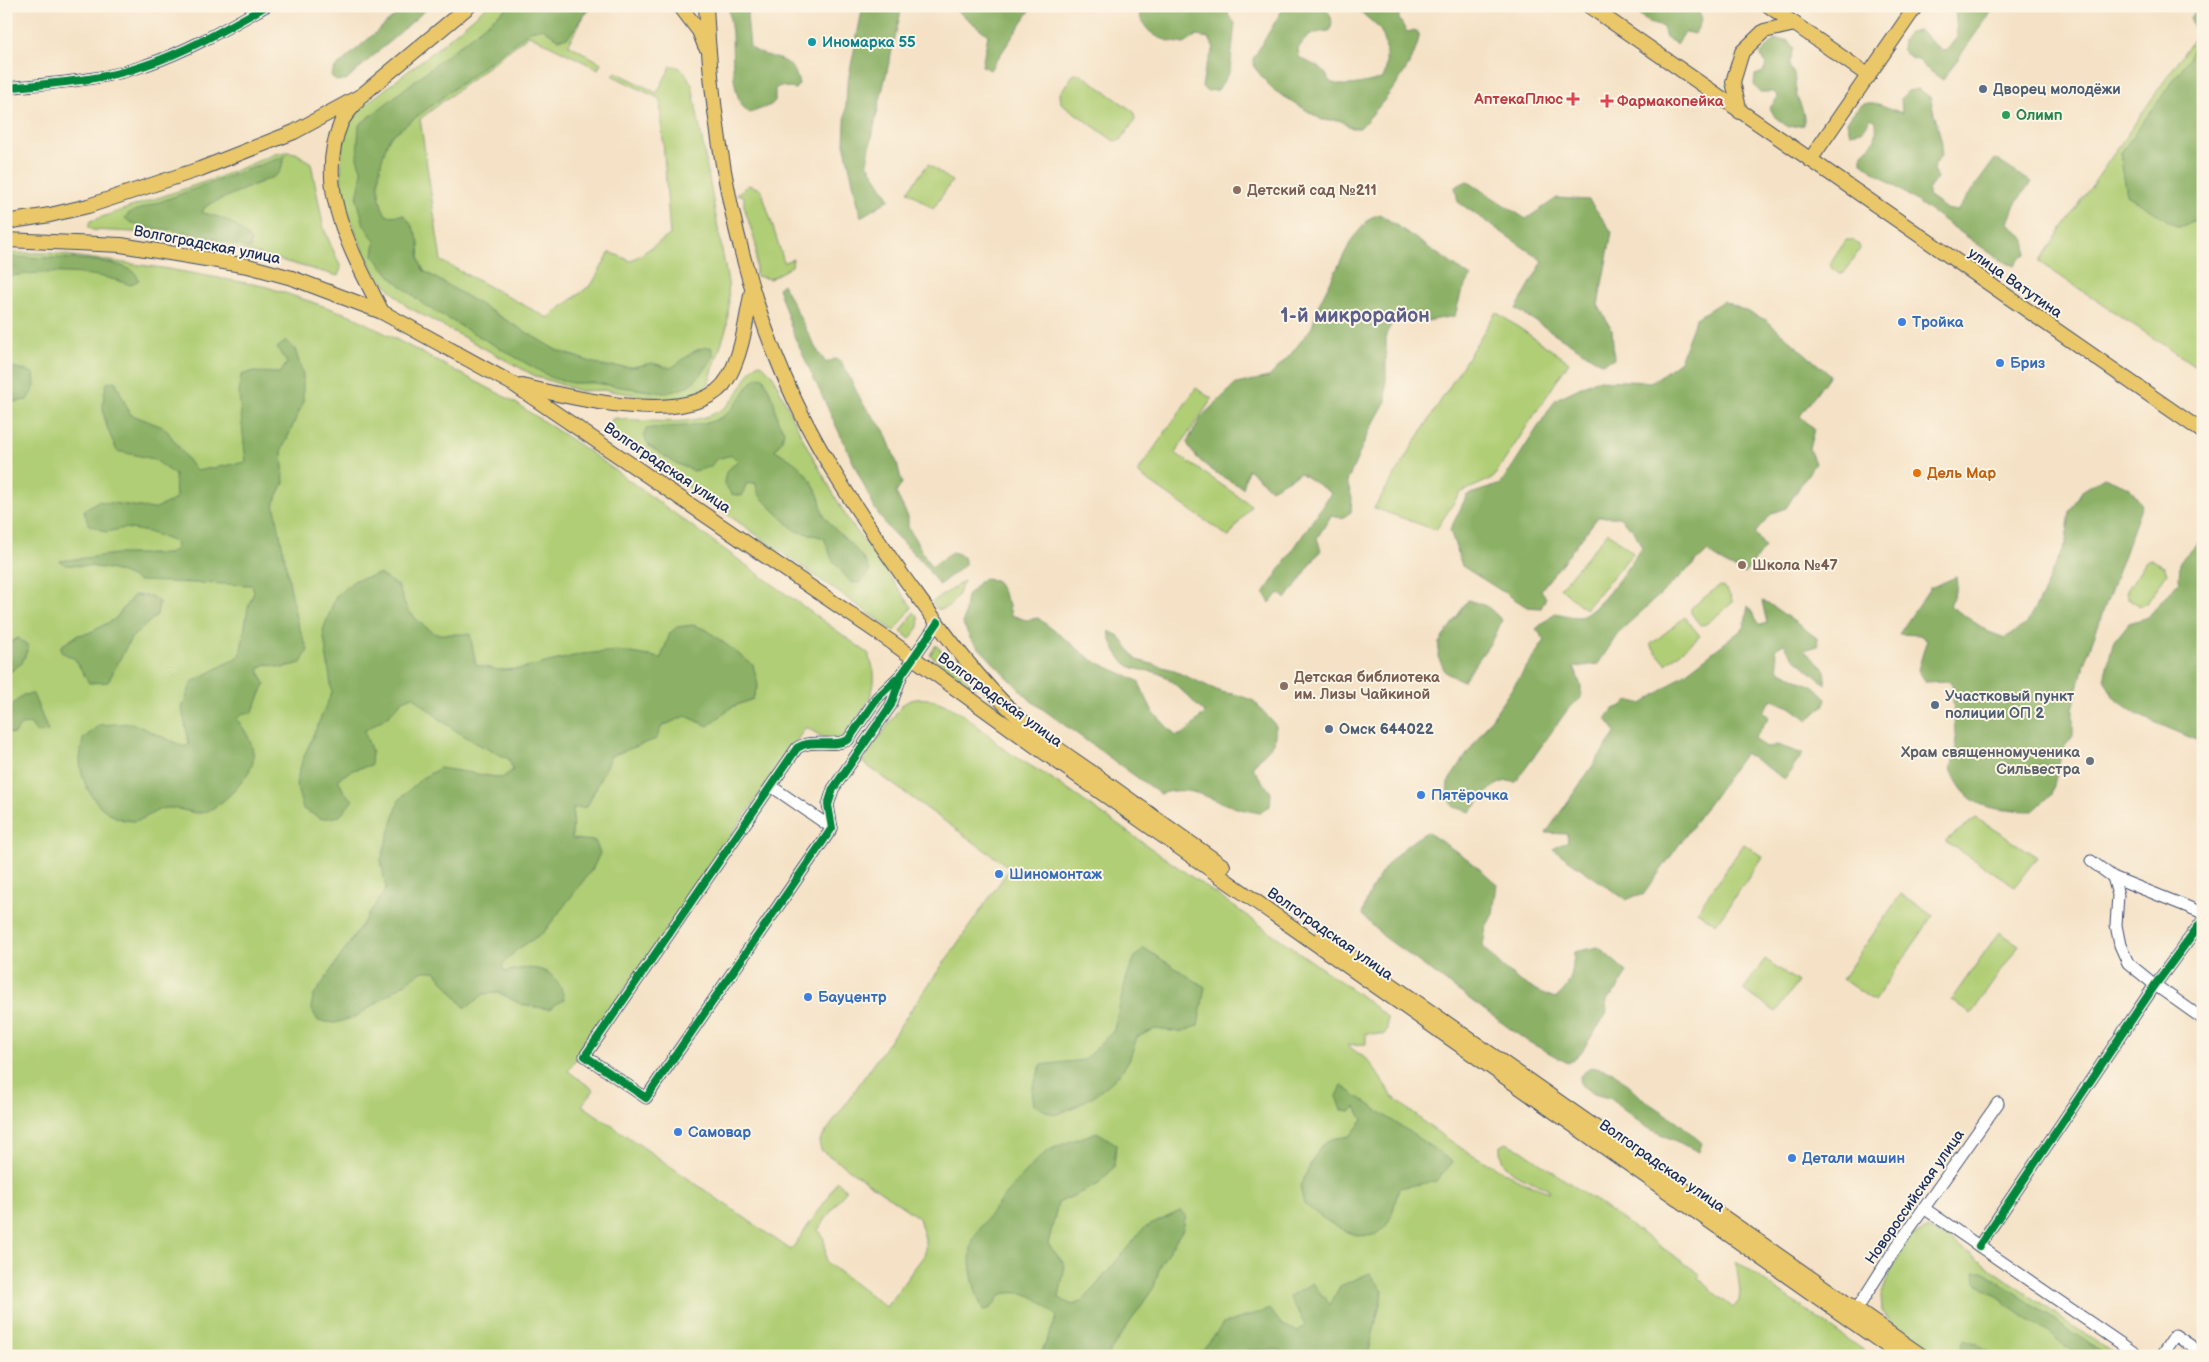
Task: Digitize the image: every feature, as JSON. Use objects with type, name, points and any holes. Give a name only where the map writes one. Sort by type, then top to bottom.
[{"type":"main road","points":[[6,222],[88,206],[200,169],[294,132],[362,95],[469,6]]},
{"type":"main road","points":[[680,6],[699,31],[708,54]]},
{"type":"main road","points":[[706,6],[708,54]]},
{"type":"main road","name":"улица Ватутина","points":[[1589,6],[2203,432]]},
{"type":"main road","points":[[1769,6],[1869,76]]},
{"type":"main road","points":[[1810,160],[1916,6]]},
{"type":"main road","points":[[1740,112],[1733,82],[1742,52],[1764,31],[1794,24]]},
{"type":"main road","name":"Волгоградская улица","points":[[708,54],[715,117],[728,197],[752,290],[784,377],[833,472],[885,552],[1000,700],[1046,739],[1280,906],[1922,1356]]},
{"type":"main road","points":[[362,95],[341,122],[331,154],[331,177],[346,239],[382,312]]},
{"type":"main road","name":"Волгоградская улица","points":[[6,240],[121,245],[248,266],[292,278],[382,312],[514,384],[914,658],[1046,754],[1901,1356]]},
{"type":"main road","points":[[514,384],[605,403],[666,408],[693,404],[711,396],[727,380],[738,352],[752,290]]},
{"type":"street","points":[[6,88],[67,81],[145,66],[184,51],[266,6]]},
{"type":"street","points":[[902,674],[890,705],[833,789],[828,805],[832,828],[646,1098],[585,1056],[797,748],[804,744],[848,740],[878,698],[902,674],[938,622]]},
{"type":"street","points":[[771,786],[832,828]]},
{"type":"street","points":[[2091,861],[2113,876],[2203,913]]},
{"type":"street","points":[[2113,876],[2118,895],[2116,925],[2120,945],[2128,963],[2203,1019]]},
{"type":"street","points":[[1979,1246],[2155,985],[2203,920]]},
{"type":"street","name":"Новороссийская улица","points":[[1857,1309],[1998,1103]]},
{"type":"street","points":[[1925,1209],[2139,1356]]},
{"type":"street","points":[[2161,1356],[2175,1335],[2203,1354]]},
{"type":"green space","points":[[406,6],[430,6],[346,80],[336,81],[331,76],[334,69]]},
{"type":"green space","points":[[487,6],[590,6],[568,44],[601,63],[598,69],[529,35],[420,119],[441,261],[548,318],[592,284],[610,252],[631,261],[670,235],[660,99],[613,76],[616,72],[657,93],[671,66],[682,69],[692,85],[728,283],[729,304],[727,326],[708,385],[696,396],[680,401],[603,390],[580,391],[535,376],[406,306],[373,271],[344,201],[341,184],[342,141],[349,124],[361,108],[439,47]]},
{"type":"green space","points":[[509,6],[590,6],[568,37],[558,39],[543,28],[530,31],[390,137],[383,155],[379,176],[382,208],[387,216],[404,215],[409,221],[418,240],[419,259],[424,271],[556,350],[603,366],[633,367],[652,363],[671,368],[699,349],[711,347],[714,356],[699,376],[687,386],[672,392],[663,393],[594,383],[572,383],[552,378],[424,305],[391,277],[373,255],[375,241],[364,225],[357,199],[362,172],[357,158],[359,125]]},
{"type":"green space","points":[[729,6],[749,6],[747,16],[750,47],[792,67],[799,84],[795,89],[780,86],[775,89],[775,101],[771,105],[750,113],[739,99],[736,88]]},
{"type":"green space","points":[[863,6],[902,6],[867,163],[890,199],[861,217],[844,143],[847,86]]},
{"type":"green space","points":[[951,6],[1030,6],[1029,12],[990,70],[982,66],[988,35]]},
{"type":"green space","points":[[1137,6],[1231,6],[1228,15],[1235,23],[1230,71],[1218,90],[1206,91],[1202,87],[1205,69],[1214,48],[1209,38],[1197,36],[1184,44],[1159,38],[1143,23]]},
{"type":"green space","points":[[1287,6],[1324,6],[1330,15],[1332,21],[1330,31],[1315,33],[1304,40],[1298,49],[1299,57],[1321,69],[1329,81],[1335,84],[1355,85],[1382,79],[1384,76],[1386,56],[1384,38],[1377,27],[1356,6],[1399,6],[1399,19],[1407,32],[1415,30],[1419,37],[1411,61],[1396,85],[1360,128],[1352,128],[1339,120],[1322,120],[1272,89],[1254,67],[1253,59],[1281,12]]},
{"type":"green space","points":[[1639,6],[1696,6],[1702,19],[1695,34],[1685,32],[1677,44],[1666,38],[1663,27],[1648,23],[1638,13]]},
{"type":"green space","points":[[1955,6],[1990,6],[1990,13],[1943,80],[1923,66],[1920,61],[1909,57],[1902,49],[1903,40],[1909,32],[1919,31],[1942,51],[1947,50],[1957,37]]},
{"type":"green space","points":[[2198,6],[2203,6],[2203,219],[2178,227],[2127,195],[2120,154],[2188,60],[2198,38],[2190,18]]},
{"type":"green space","points":[[2203,25],[2203,371],[2039,262]]},
{"type":"green space","points":[[1774,40],[1787,40],[1794,48],[1789,66],[1794,75],[1804,125],[1788,127],[1775,117],[1770,108],[1778,97],[1774,92],[1760,92],[1754,85],[1755,75],[1763,72],[1767,64],[1760,55]]},
{"type":"green space","points":[[1074,74],[1081,74],[1134,112],[1135,120],[1121,140],[1114,141],[1061,103],[1060,93]]},
{"type":"green space","points":[[1918,89],[1930,97],[1942,143],[1941,155],[1933,169],[1937,178],[1928,190],[1928,196],[1946,209],[1957,211],[1995,159],[2031,182],[2015,204],[2008,223],[2026,240],[2026,255],[2021,257],[2014,266],[2000,260],[1862,163],[1862,153],[1876,136],[1876,121],[1871,118],[1862,131],[1850,133],[1847,122],[1853,113],[1859,107],[1871,103],[1902,113],[1901,98],[1908,91]]},
{"type":"green space","points":[[296,153],[311,163],[324,229],[341,268],[338,276],[246,251],[198,241],[134,232],[92,230],[88,226],[90,221],[222,176],[275,154]]},
{"type":"green space","points":[[285,156],[280,172],[275,176],[212,203],[205,207],[202,213],[223,219],[235,225],[251,241],[250,249],[212,238],[136,225],[125,218],[129,213]]},
{"type":"green space","points":[[928,164],[952,181],[933,209],[908,191]]},
{"type":"green space","points":[[1467,181],[1526,219],[1557,198],[1589,200],[1612,232],[1598,305],[1612,330],[1614,359],[1601,363],[1516,309],[1543,261],[1458,202],[1455,187]]},
{"type":"green space","points":[[748,185],[761,189],[784,262],[793,259],[792,266],[770,279],[756,276],[756,245],[744,206],[744,196],[737,194]]},
{"type":"green space","points":[[1380,214],[1471,277],[1461,293],[1455,316],[1427,321],[1397,315],[1386,334],[1386,401],[1369,431],[1347,482],[1352,498],[1351,512],[1342,518],[1331,516],[1317,538],[1321,550],[1286,599],[1278,593],[1270,603],[1264,593],[1331,493],[1300,473],[1271,489],[1248,469],[1243,488],[1203,464],[1187,442],[1202,416],[1236,384],[1269,377],[1291,354],[1312,327],[1318,306],[1352,239],[1370,218]]},
{"type":"green space","points":[[1846,240],[1852,240],[1859,245],[1860,249],[1845,272],[1840,274],[1832,269],[1830,264]]},
{"type":"green space","points":[[6,253],[50,253],[162,268],[264,286],[350,315],[511,400],[584,448],[869,654],[874,681],[872,692],[855,722],[840,741],[827,740],[806,727],[568,1071],[594,1090],[582,1105],[791,1250],[829,1196],[837,1180],[846,1190],[818,1230],[824,1241],[826,1262],[886,1307],[925,1254],[925,1239],[919,1218],[821,1150],[819,1142],[1010,868],[862,762],[902,705],[913,700],[924,699],[936,701],[960,713],[1001,747],[1051,778],[1361,996],[1387,1017],[1387,1029],[1384,1035],[1366,1033],[1366,1044],[1347,1045],[1369,1061],[1393,1097],[1430,1127],[1464,1150],[1523,1182],[1549,1192],[1547,1188],[1515,1174],[1509,1169],[1504,1163],[1500,1146],[1506,1143],[1522,1150],[1700,1274],[1698,1278],[1733,1308],[1739,1301],[1740,1292],[1736,1261],[1871,1356],[6,1356]]},
{"type":"green space","points":[[6,257],[90,260],[122,266],[133,271],[139,280],[130,285],[102,277],[69,273],[36,273],[6,277]]},
{"type":"green space","points":[[783,284],[815,347],[826,363],[834,359],[841,361],[863,404],[884,430],[897,463],[902,483],[896,493],[908,517],[908,527],[931,567],[952,552],[959,554],[965,559],[965,565],[939,585],[922,562],[889,529],[875,509],[795,338],[778,288]]},
{"type":"green space","points":[[1723,301],[1766,320],[1830,375],[1800,416],[1814,429],[1809,449],[1815,463],[1786,508],[1772,513],[1755,533],[1765,547],[1745,574],[1723,563],[1708,551],[1619,632],[1598,664],[1574,667],[1581,686],[1581,698],[1568,709],[1515,783],[1509,781],[1496,785],[1471,812],[1454,807],[1447,798],[1448,782],[1545,640],[1536,629],[1555,613],[1572,617],[1585,615],[1613,588],[1642,547],[1634,531],[1619,517],[1598,517],[1541,590],[1546,598],[1541,608],[1527,607],[1462,566],[1450,530],[1467,495],[1501,484],[1556,399],[1596,380],[1652,382],[1680,361],[1696,318]]},
{"type":"green space","points":[[1496,312],[1569,362],[1493,478],[1460,493],[1436,530],[1374,508]]},
{"type":"green space","points":[[286,341],[295,349],[303,375],[303,403],[282,450],[284,483],[274,503],[297,622],[308,650],[301,663],[282,668],[266,664],[258,669],[265,684],[252,713],[243,713],[237,719],[251,744],[253,761],[246,776],[232,793],[215,807],[200,813],[166,808],[138,820],[123,820],[104,810],[96,802],[85,783],[80,762],[83,739],[99,725],[132,723],[185,747],[189,744],[182,708],[192,682],[240,656],[248,608],[254,591],[252,585],[138,581],[112,570],[65,565],[60,561],[116,554],[168,554],[176,549],[175,542],[148,532],[125,528],[106,532],[88,524],[84,510],[98,501],[154,509],[176,499],[175,475],[154,459],[117,451],[103,410],[104,393],[107,383],[115,381],[130,414],[165,428],[196,471],[246,462],[239,395],[241,375],[251,372],[280,373],[287,363],[277,348]]},
{"type":"green space","points":[[758,363],[763,365],[773,376],[804,441],[847,518],[912,607],[896,630],[894,631],[614,435],[611,424],[612,419],[672,422],[697,419],[719,411],[729,404]]},
{"type":"green space","points":[[6,365],[34,373],[35,387],[27,400],[6,403]]},
{"type":"green space","points":[[757,377],[764,378],[774,402],[778,421],[784,431],[782,440],[775,450],[802,469],[815,488],[826,518],[866,563],[870,571],[861,582],[851,583],[832,559],[824,538],[796,531],[790,526],[761,497],[757,491],[756,483],[746,484],[742,496],[731,494],[724,482],[726,472],[738,461],[732,455],[716,459],[710,467],[694,471],[675,463],[649,446],[644,436],[646,429],[697,425],[717,419],[730,411]]},
{"type":"green space","points":[[1196,388],[1212,399],[1175,453],[1251,505],[1229,537],[1137,473]]},
{"type":"green space","points":[[2104,477],[2129,487],[2142,505],[2084,664],[2073,709],[2073,736],[2062,750],[2052,794],[2033,811],[2006,810],[1983,805],[1965,793],[1951,769],[1956,749],[1952,683],[1947,681],[1926,682],[1918,670],[1927,639],[1919,635],[1899,634],[1930,588],[1956,577],[1957,586],[1950,606],[1989,632],[2005,638],[2025,625],[2041,597],[2066,541],[2070,511],[2082,491]]},
{"type":"green space","points":[[1608,532],[1633,553],[1585,609],[1560,588]]},
{"type":"green space","points":[[2200,540],[2203,540],[2203,743],[2138,715],[2114,698],[2104,679],[2113,643],[2129,623],[2148,617],[2179,581],[2180,561]]},
{"type":"green space","points":[[2150,559],[2164,566],[2167,573],[2147,603],[2140,606],[2128,598],[2126,592],[2146,561]]},
{"type":"green space","points":[[379,574],[398,586],[407,609],[420,623],[436,634],[470,634],[476,665],[498,670],[520,669],[582,654],[618,651],[661,658],[670,633],[677,627],[693,625],[707,630],[753,665],[758,685],[753,699],[732,707],[708,726],[686,716],[662,726],[656,739],[611,756],[587,807],[573,808],[572,839],[595,841],[600,853],[593,868],[544,932],[515,951],[502,966],[505,972],[525,968],[542,970],[550,974],[561,988],[564,999],[549,1009],[522,1005],[500,993],[484,994],[469,1006],[464,1007],[435,971],[423,971],[356,1017],[335,1023],[318,1021],[311,1008],[313,997],[386,889],[381,860],[399,800],[422,778],[440,768],[502,778],[513,770],[509,759],[458,732],[413,696],[403,700],[388,716],[364,731],[372,752],[371,765],[353,770],[338,779],[344,792],[353,800],[340,816],[322,819],[303,809],[296,784],[302,761],[332,692],[323,630],[336,596],[355,580]]},
{"type":"green space","points":[[982,579],[996,580],[1008,602],[1011,615],[1026,620],[1038,618],[1092,660],[1138,681],[1153,712],[1176,736],[1185,733],[1205,713],[1164,676],[1156,672],[1129,666],[1114,647],[1109,631],[1119,636],[1137,660],[1170,669],[1221,692],[1238,695],[1254,701],[1276,726],[1274,743],[1252,767],[1271,793],[1270,806],[1260,813],[1236,808],[1187,791],[1160,794],[1030,700],[971,640],[963,624],[967,596]]},
{"type":"green space","points":[[964,581],[951,604],[943,609],[937,609],[932,602]]},
{"type":"green space","points":[[1719,586],[1728,592],[1732,603],[1706,624],[1700,625],[1691,613],[1691,608]]},
{"type":"green space","points":[[134,595],[151,596],[159,602],[157,615],[131,638],[108,682],[89,683],[75,659],[61,652],[61,646],[78,635],[89,633],[115,619]]},
{"type":"green space","points":[[1468,600],[1487,606],[1502,620],[1494,638],[1463,681],[1446,673],[1438,657],[1439,643]]},
{"type":"green space","points":[[1762,601],[1768,603],[1817,638],[1818,646],[1804,650],[1825,670],[1825,684],[1793,657],[1784,644],[1775,649],[1779,670],[1818,689],[1826,699],[1823,706],[1808,720],[1790,707],[1772,700],[1763,711],[1769,717],[1754,739],[1766,748],[1777,745],[1803,754],[1785,779],[1745,753],[1643,895],[1626,900],[1553,849],[1568,841],[1567,834],[1546,833],[1616,732],[1606,719],[1613,709],[1622,706],[1629,700],[1642,704],[1667,687],[1744,628],[1748,606],[1760,625],[1767,623]]},
{"type":"green space","points":[[914,612],[918,616],[919,627],[910,639],[901,632]]},
{"type":"green space","points":[[1685,617],[1700,636],[1666,664],[1650,645]]},
{"type":"green space","points":[[18,638],[29,646],[22,663],[6,675],[6,645]]},
{"type":"green space","points":[[936,645],[976,689],[930,655]]},
{"type":"green space","points":[[33,694],[48,731],[37,733],[31,724],[21,725],[14,734],[6,733],[6,710],[23,695]]},
{"type":"green space","points":[[1976,818],[2037,857],[2015,886],[1945,841]]},
{"type":"green space","points":[[1427,832],[1469,860],[1497,884],[1493,914],[1486,927],[1483,946],[1515,978],[1556,998],[1565,988],[1571,977],[1574,952],[1598,947],[1627,972],[1616,991],[1606,1001],[1607,1013],[1580,1054],[1568,1063],[1527,1041],[1383,936],[1362,915],[1378,877],[1394,857]]},
{"type":"green space","points":[[1744,844],[1763,857],[1716,924],[1697,911]]},
{"type":"green space","points":[[1901,894],[1933,916],[1874,1001],[1842,979]]},
{"type":"green space","points":[[1999,932],[2019,945],[1971,1014],[1951,1000]]},
{"type":"green space","points":[[1144,948],[1205,987],[1198,1026],[1180,1032],[1155,1029],[1137,1037],[1129,1060],[1123,1070],[1106,1087],[1075,1107],[1054,1115],[1034,1105],[1032,1090],[1041,1065],[1084,1060],[1114,1030],[1126,979],[1135,957]]},
{"type":"green space","points":[[1765,959],[1798,982],[1776,1012],[1743,990]]},
{"type":"green space","points":[[1591,1067],[1614,1072],[1642,1098],[1678,1122],[1702,1143],[1699,1152],[1648,1128],[1611,1099],[1594,1094],[1581,1085],[1580,1076]]},
{"type":"green space","points":[[1342,1086],[1453,1162],[1436,1181],[1399,1188],[1388,1222],[1381,1231],[1372,1235],[1362,1236],[1351,1233],[1330,1223],[1304,1204],[1300,1186],[1319,1148],[1332,1139],[1350,1136],[1363,1120],[1356,1107],[1350,1111],[1342,1110],[1337,1096]]},
{"type":"green space","points":[[1097,1132],[1116,1144],[1114,1167],[1099,1184],[1058,1203],[1048,1244],[1065,1265],[1059,1298],[1072,1305],[1083,1301],[1144,1228],[1180,1211],[1186,1215],[1183,1229],[1161,1263],[1154,1287],[1107,1356],[1040,1356],[1057,1317],[1039,1300],[1027,1294],[1019,1293],[1002,1294],[991,1308],[983,1311],[972,1276],[970,1258],[973,1240],[985,1220],[1008,1192],[1043,1155],[1050,1150]]},
{"type":"green space","points":[[1926,1229],[1946,1237],[2116,1356],[1937,1356],[1893,1325],[1882,1311],[1881,1296],[1891,1270],[1912,1236]]},
{"type":"green space","points":[[1975,1272],[1985,1272],[2107,1356],[2081,1356],[1976,1282]]},
{"type":"green space","points":[[1370,1273],[1383,1291],[1368,1356],[1282,1356],[1281,1350],[1248,1350],[1249,1356],[1198,1356],[1223,1324],[1270,1309],[1281,1324],[1298,1332],[1305,1324],[1289,1297],[1312,1283],[1330,1305],[1340,1286]]},
{"type":"green space","points":[[1964,1339],[1977,1344],[1994,1356],[1965,1356],[1960,1348]]},
{"type":"cycle path","points":[[6,88],[77,81],[129,70],[192,46],[266,6]]},
{"type":"cycle path","points":[[902,674],[891,705],[833,789],[828,805],[832,828],[646,1098],[585,1056],[797,748],[809,744],[836,743],[848,740],[877,698],[902,674],[938,622]]},
{"type":"cycle path","points":[[1979,1246],[2155,985],[2203,920]]},
{"type":"place","name":"Иномарка 55","points":[[812,42]]},
{"type":"place","name":"Дворец молодёжи","points":[[1983,89]]},
{"type":"place","name":"АптекаПлюс","points":[[1573,99]]},
{"type":"place","name":"Фармакопейка","points":[[1607,101]]},
{"type":"place","name":"Олимп","points":[[2006,115]]},
{"type":"place","name":"Детский сад №211","points":[[1237,190]]},
{"type":"place","name":"Тройка","points":[[1902,322]]},
{"type":"place","name":"Бриз","points":[[2000,363]]},
{"type":"place","name":"Дель Мар","points":[[1917,473]]},
{"type":"place","name":"Школа №47","points":[[1742,565]]},
{"type":"place","name":"Детская библиотека им. Лизы Чайкиной","points":[[1284,686]]},
{"type":"place","name":"Участковый пункт полиции ОП 2","points":[[1935,705]]},
{"type":"place","name":"Омск 644022","points":[[1329,729]]},
{"type":"place","name":"Храм священномученика Сильвестра","points":[[2090,761]]},
{"type":"place","name":"Пятёрочка","points":[[1421,795]]},
{"type":"place","name":"Шиномонтаж","points":[[999,874]]},
{"type":"place","name":"Бауцентр","points":[[808,997]]},
{"type":"place","name":"Самовар","points":[[678,1132]]},
{"type":"place","name":"Детали машин","points":[[1792,1158]]},
{"type":"district","name":"1-й микрорайон","points":[[1355,316]]}]
